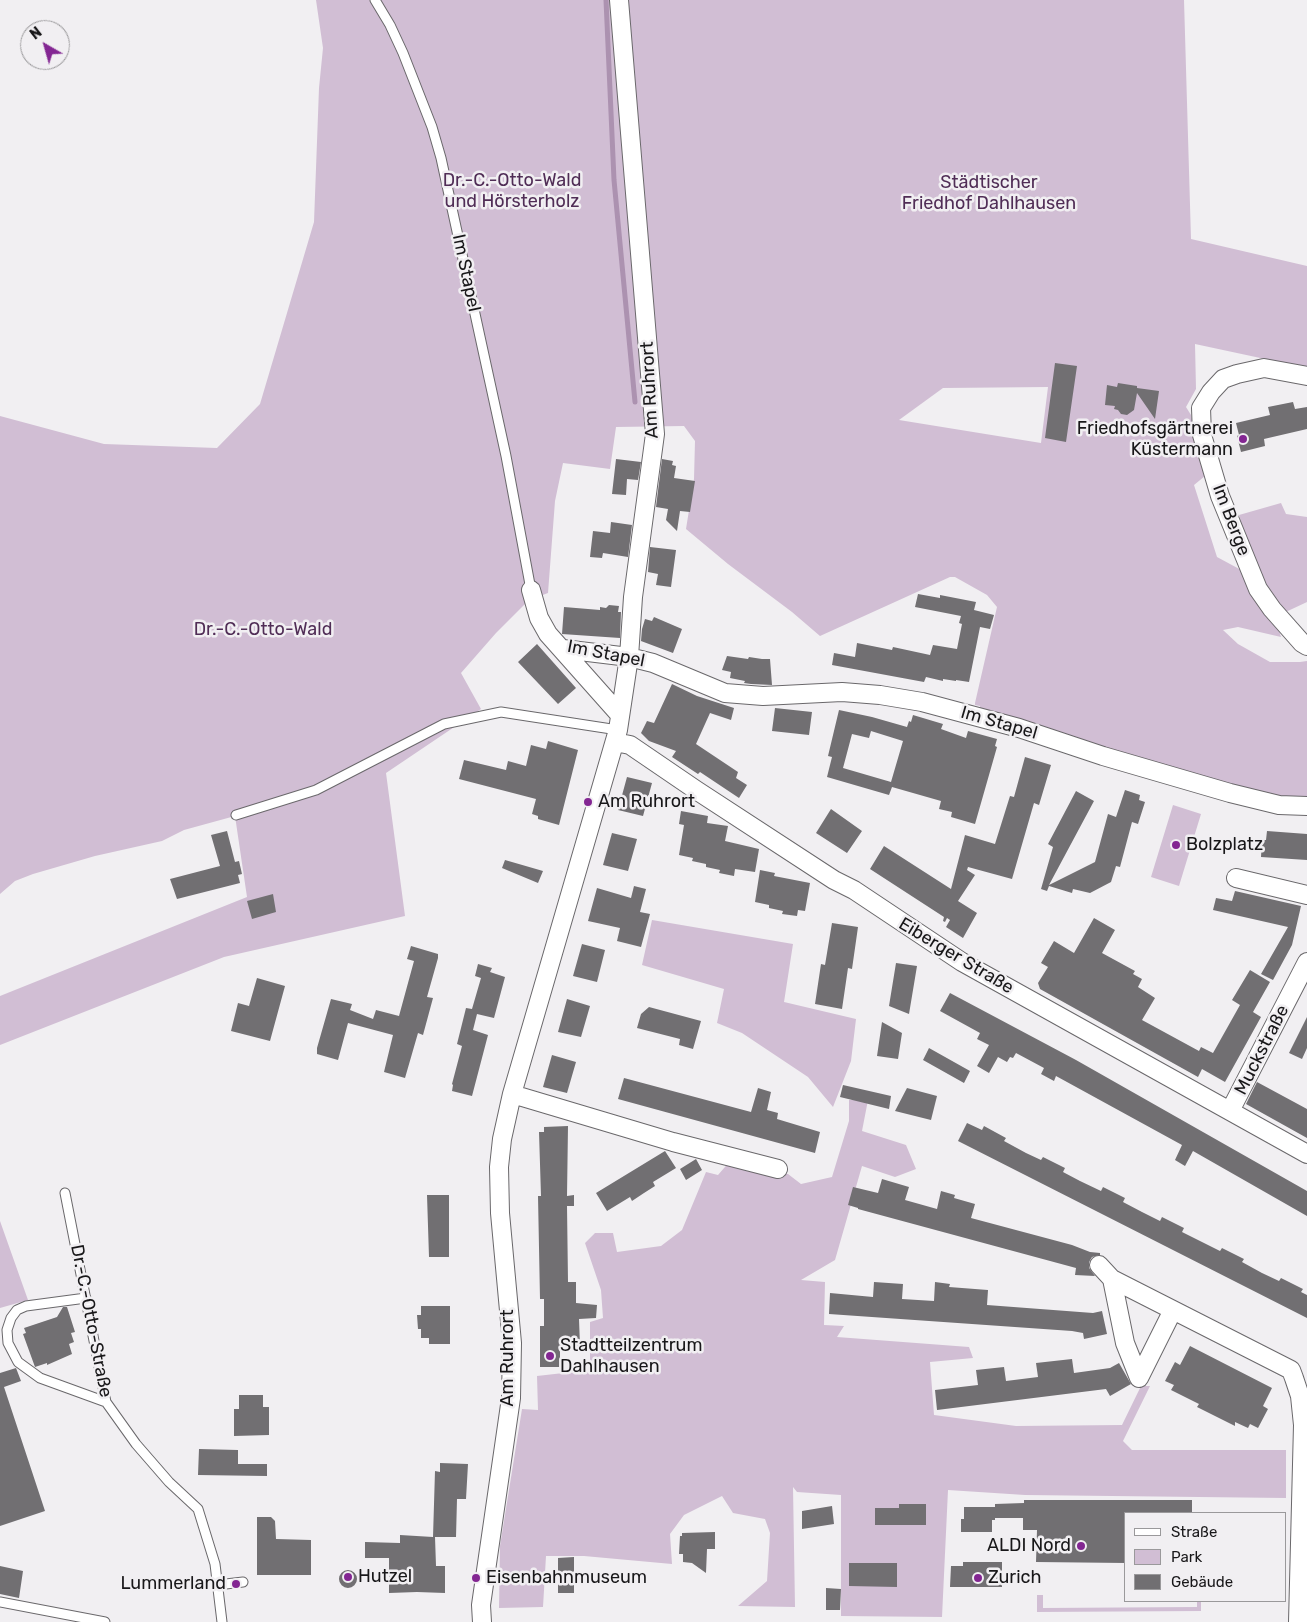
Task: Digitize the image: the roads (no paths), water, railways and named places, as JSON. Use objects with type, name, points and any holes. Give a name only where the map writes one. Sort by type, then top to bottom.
[{"type":"street","name":"Am Ruhrort","points":[[482,1622],[481,1605],[511,1398],[512,1343],[500,1213],[502,1139],[512,1094],[618,729],[629,657],[633,597],[656,434],[619,0]]},
{"type":"street","name":"Im Berge","points":[[1307,376],[1264,368],[1237,374],[1223,380],[1211,392],[1202,408],[1202,435],[1220,496],[1258,589],[1272,609],[1302,643],[1307,646]]},
{"type":"street","name":"Im Stapel","points":[[531,590],[542,625],[562,649],[629,657],[653,663],[725,693],[763,696],[842,692],[880,695],[922,702],[1019,728],[1103,756],[1230,793],[1279,805],[1307,806]]},
{"type":"street","name":"Eiberger Straße","points":[[562,649],[630,745],[696,790],[834,880],[854,890],[962,962],[1307,1154]]},
{"type":"street","points":[[1236,878],[1307,896]]},
{"type":"street","name":"Muckstraße","points":[[1230,1111],[1307,962]]},
{"type":"street","points":[[512,1094],[673,1142],[778,1169]]},
{"type":"street","points":[[1099,1265],[1112,1278],[1291,1370],[1300,1396],[1302,1425],[1298,1622]]},
{"type":"street","points":[[1112,1278],[1113,1325],[1125,1343],[1130,1371],[1139,1378],[1173,1310]]},
{"type":"lane","name":"Im Stapel","points":[[375,0],[390,25],[403,53],[432,127],[441,158],[506,456],[531,590]]},
{"type":"lane","points":[[236,816],[316,790],[444,724],[501,712],[618,729]]},
{"type":"lane","name":"Dr.-C.-Otto-Straße","points":[[66,1193],[106,1402],[136,1444],[170,1482],[198,1509],[215,1564],[222,1622]]},
{"type":"lane","points":[[86,1298],[26,1306],[17,1310],[11,1318],[7,1330],[8,1343],[18,1362],[40,1378],[106,1402]]},
{"type":"lane","points":[[218,1585],[243,1582]]},
{"type":"lane","points":[[0,1602],[105,1622]]},
{"type":"waterway","points":[[606,0],[614,180],[635,402]]},
{"type":"place","name":"Friedhofsgärtnerei Küstermann","points":[[1243,439]]},
{"type":"place","name":"Am Ruhrort","points":[[588,802]]},
{"type":"place","name":"Bolzplatz","points":[[1176,845]]},
{"type":"place","name":"Stadtteilzentrum Dahlhausen","points":[[550,1356]]},
{"type":"place","name":"ALDI Nord","points":[[1081,1546]]},
{"type":"place","name":"Hutzel","points":[[348,1577]]},
{"type":"place","name":"Eisenbahnmuseum","points":[[476,1578]]},
{"type":"place","name":"Zurich","points":[[978,1578]]},
{"type":"place","name":"Lummerland","points":[[236,1584]]},
{"type":"park label","name":"Dr.-C.-Otto-Wald und Hörsterholz","points":[[512,191]]},
{"type":"park label","name":"Städtischer Friedhof Dahlhausen","points":[[989,193]]},
{"type":"park label","name":"Dr.-C.-Otto-Wald","points":[[263,630]]}]
